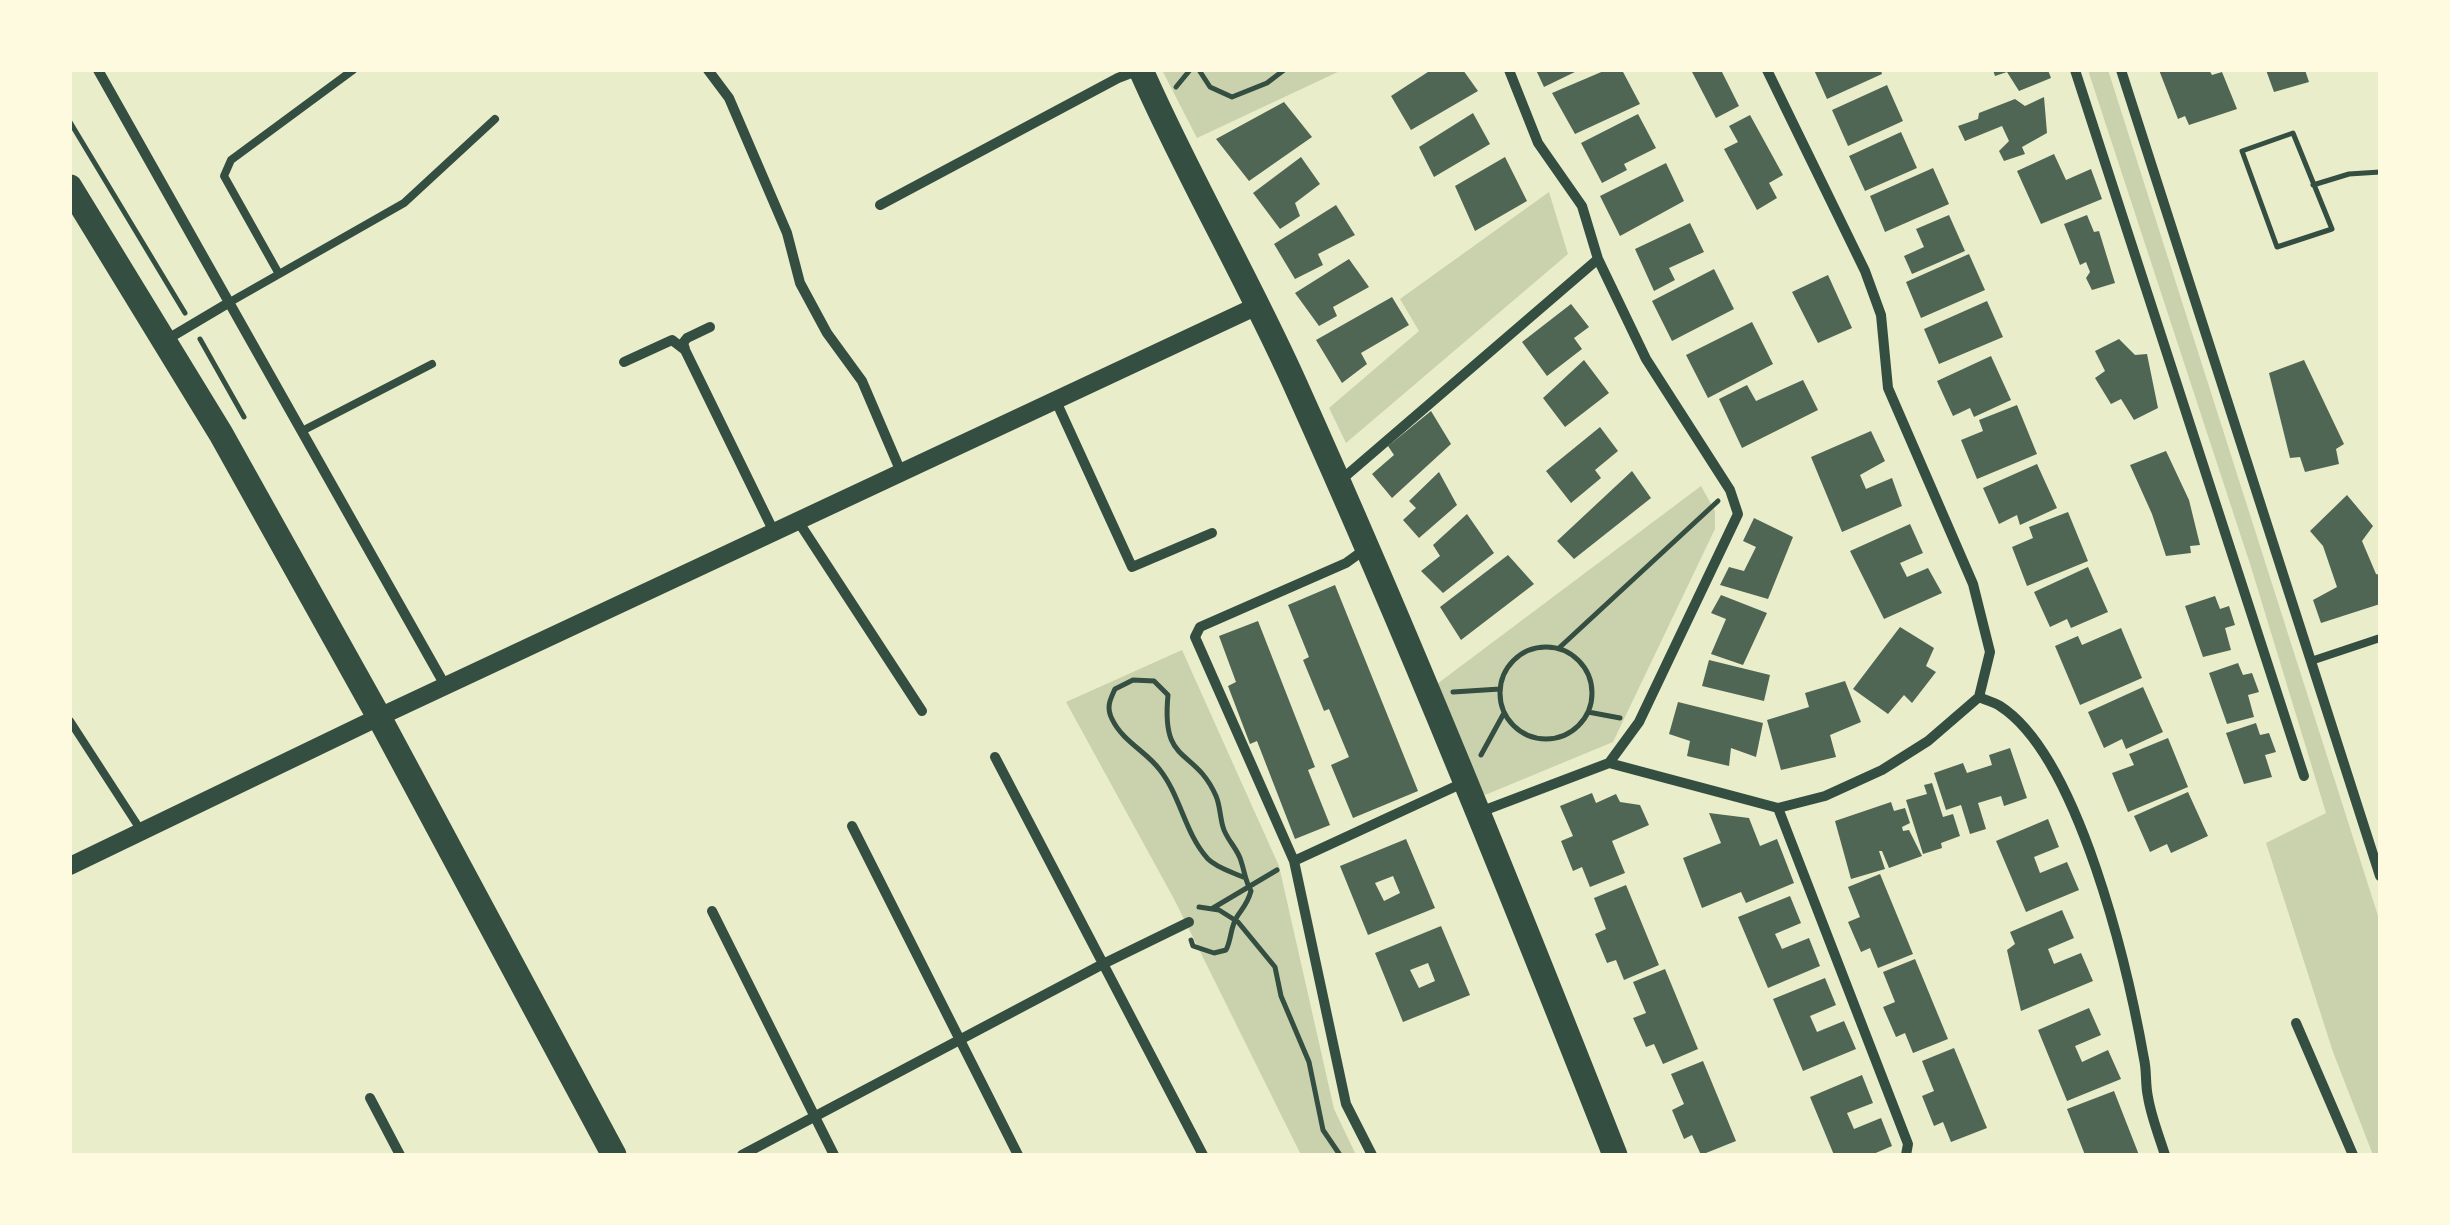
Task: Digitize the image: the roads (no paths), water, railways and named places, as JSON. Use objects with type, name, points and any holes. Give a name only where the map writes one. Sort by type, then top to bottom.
[{"type":"main road","points":[[1140,70],[1259,305],[1339,482],[1480,812],[1615,1155]]},
{"type":"main road","points":[[70,186],[221,434],[379,717],[614,1155]]},
{"type":"street","points":[[98,70],[446,687]]},
{"type":"street","points":[[708,70],[729,98],[787,233],[800,284],[826,333],[862,382],[901,472]]},
{"type":"street","points":[[880,205],[1118,78],[1140,70]]},
{"type":"street","points":[[1480,812],[1609,762],[1640,722],[1738,514],[1730,490],[1646,358],[1598,259],[1582,206],[1538,142],[1509,70]]},
{"type":"street","points":[[1609,762],[1778,808],[1825,796],[1882,770],[1928,741],[1979,697],[1990,652],[1973,584],[1888,388],[1881,314],[1865,271],[1766,70]]},
{"type":"street","points":[[2076,70],[2304,776]]},
{"type":"street","points":[[2121,70],[2380,876]]},
{"type":"street","points":[[1339,482],[1598,259]]},
{"type":"street","points":[[164,340],[230,302]]},
{"type":"street","points":[[70,866],[1054,398],[1259,305]]},
{"type":"street","points":[[710,327],[687,338],[683,343],[685,350],[774,532]]},
{"type":"street","points":[[624,362],[672,340],[685,350]]},
{"type":"street","points":[[1054,398],[1132,567],[1212,533]]},
{"type":"street","points":[[798,521],[922,711]]},
{"type":"street","points":[[1366,548],[1346,563],[1200,627],[1194,638],[1294,861],[1346,1104],[1372,1155]]},
{"type":"street","points":[[1979,697],[2000,706],[2032,737],[2066,788],[2106,900],[2145,1062],[2147,1096],[2165,1155]]},
{"type":"street","points":[[995,757],[1203,1155]]},
{"type":"street","points":[[1294,861],[1467,781]]},
{"type":"street","points":[[1778,808],[1908,1144],[1906,1155]]},
{"type":"street","points":[[852,826],[1018,1155]]},
{"type":"street","points":[[712,911],[834,1155]]},
{"type":"street","points":[[742,1155],[1189,922]]},
{"type":"street","points":[[2296,1023],[2353,1155]]},
{"type":"street","points":[[370,1098],[400,1155]]},
{"type":"lane","points":[[278,274],[224,176],[231,160],[353,70]]},
{"type":"lane","points":[[230,302],[404,203],[494,119]]},
{"type":"lane","points":[[302,431],[432,364]]},
{"type":"lane","points":[[2311,660],[2380,638]]},
{"type":"lane","points":[[70,721],[142,832]]}]
